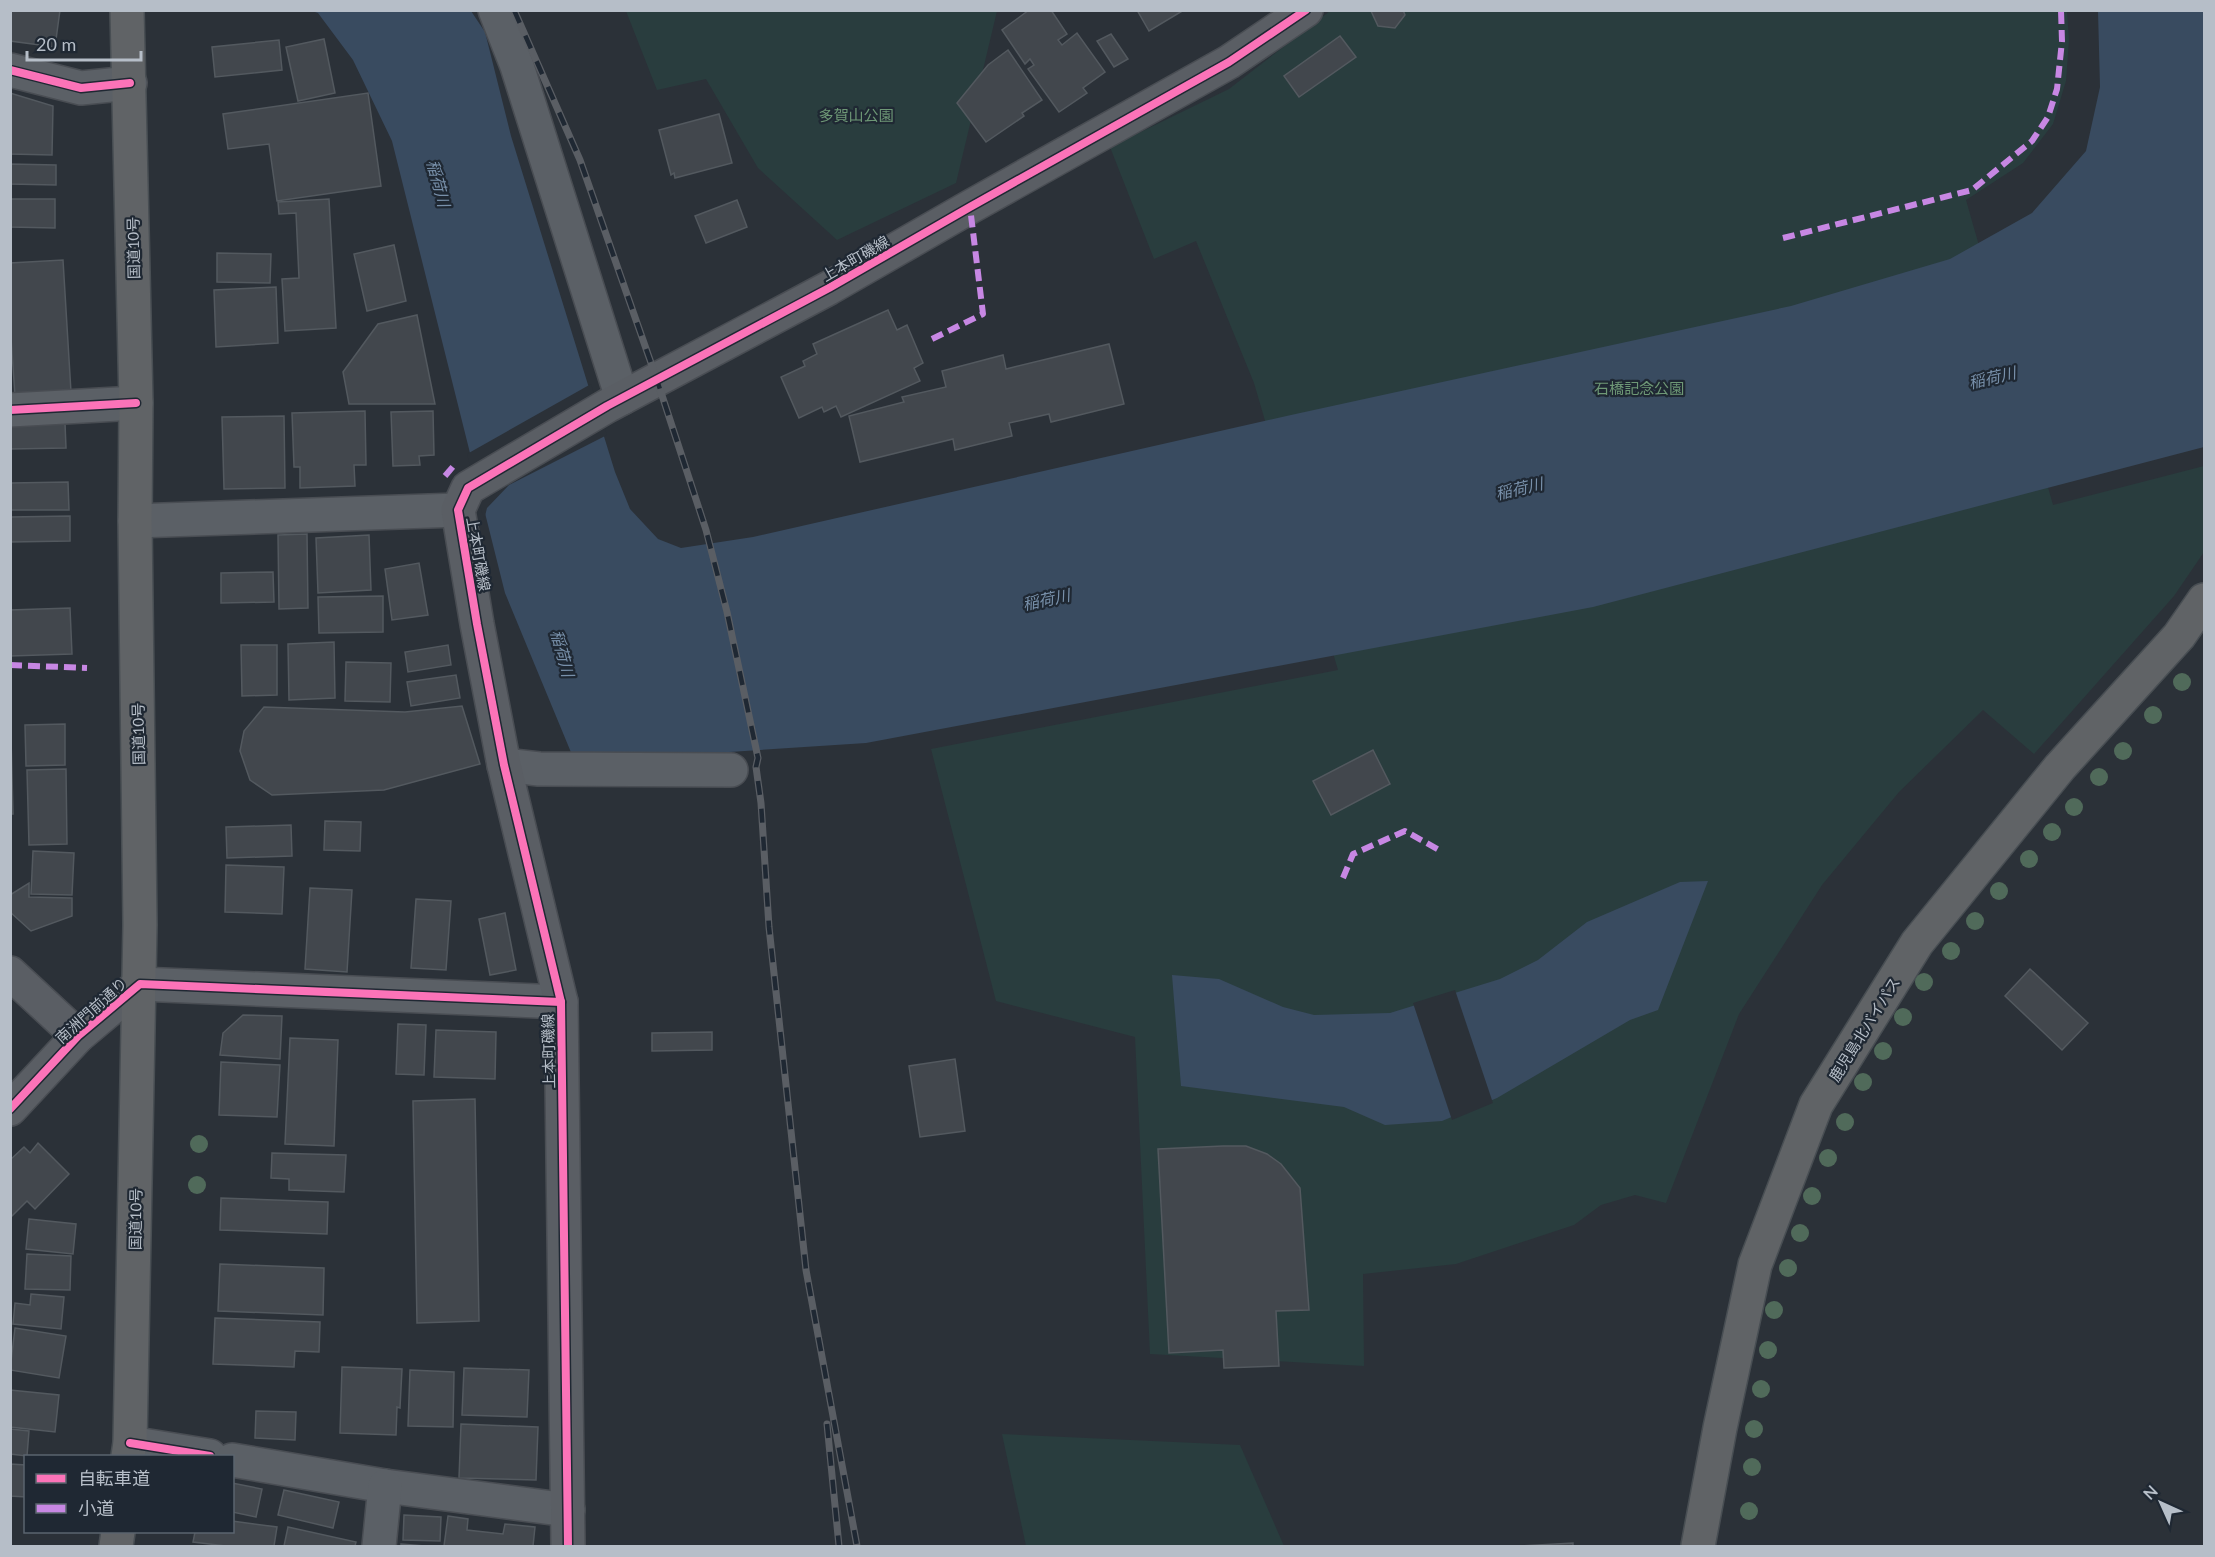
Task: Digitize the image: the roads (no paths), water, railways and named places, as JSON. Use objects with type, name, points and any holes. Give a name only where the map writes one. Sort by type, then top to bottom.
[{"type":"highway","name":"国道10号","points":[[127,12],[136,403],[135,521],[140,984],[129,1450]]},
{"type":"highway","name":"鹿児島北バイパス","points":[[1698,1546],[1718,1438],[1755,1265],[1816,1105],[1917,943],[2060,767],[2179,636],[2205,600]]},
{"type":"street","points":[[495,10],[517,66],[614,402]]},
{"type":"street","name":"上本町磯線","points":[[568,1546],[561,1002],[504,765],[463,499],[614,402],[829,288],[1229,62],[1306,10]]},
{"type":"street","points":[[10,70],[81,88],[130,83]]},
{"type":"street","points":[[10,410],[136,403]]},
{"type":"street","points":[[135,521],[463,499]]},
{"type":"street","points":[[504,765],[539,769],[731,770]]},
{"type":"street","points":[[10,973],[78,1036]]},
{"type":"street","points":[[140,984],[561,1002]]},
{"type":"street","name":"南洲門前通り","points":[[10,1109],[78,1036],[140,984]]},
{"type":"street","points":[[129,1450],[196,1455]]},
{"type":"street","points":[[234,1460],[385,1486],[568,1510]]},
{"type":"street","points":[[379,1546],[385,1486]]},
{"type":"water","name":"稲荷川","points":[[312,11],[471,11],[485,32],[511,136],[615,472],[630,509],[658,539],[681,548],[753,537],[1291,415],[1791,306],[1950,259],[2032,213],[2086,151],[2100,87],[2098,11],[2204,11],[2204,447],[1593,607],[866,743],[575,762],[505,593],[392,141],[353,60],[318,13]]},
{"type":"water","points":[[1708,881],[1658,1010],[1630,1020],[1497,1098],[1442,1121],[1385,1125],[1344,1107],[1181,1086],[1172,975],[1219,979],[1283,1007],[1314,1015],[1390,1013],[1500,979],[1538,960],[1587,922],[1680,882]]},
{"type":"railway","points":[[514,10],[580,160],[657,380],[706,530],[727,612],[758,758],[756,767],[761,803],[769,927],[806,1270],[857,1546]]},
{"type":"railway","points":[[827,1424],[839,1546]]},
{"type":"park label","name":"多賀山公園","points":[[856,115]]},
{"type":"park label","name":"石橋記念公園","points":[[1639,388]]}]
